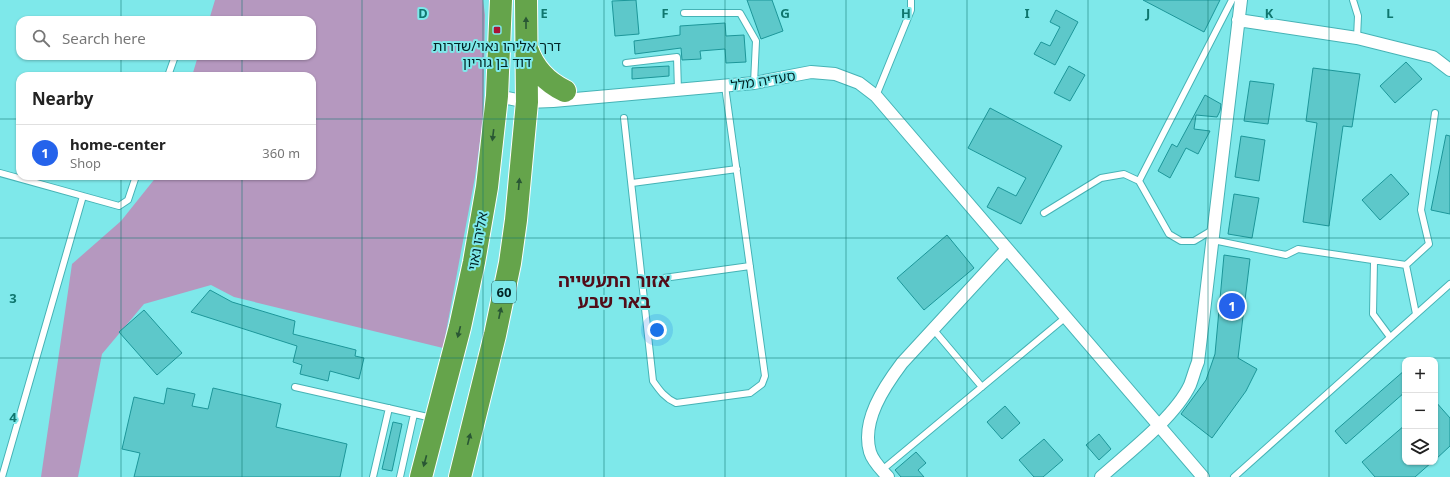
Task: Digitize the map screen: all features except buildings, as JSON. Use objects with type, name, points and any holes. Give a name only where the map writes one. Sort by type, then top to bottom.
[{"type":"highway","name":"אליהו נאוי","points":[[421,477],[437,419],[474,262],[487,187],[497,96],[501,0]]},
{"type":"highway","name":"60","points":[[460,477],[495,335],[510,263],[516,220],[527,97],[525,45],[526,0]]},
{"type":"highway","points":[[525,45],[532,61],[542,76],[549,82],[565,91]]},
{"type":"street","points":[[1102,477],[1159,425],[1180,400],[1190,386],[1198,362],[1241,0]]},
{"type":"street","points":[[1238,20],[1356,38],[1434,57],[1450,70]]},
{"type":"street","name":"סעדיה מלל","points":[[497,96],[604,96],[678,91],[754,83],[811,72],[835,74],[859,83],[876,96],[902,125],[1203,477]]},
{"type":"street","name":"סעדיה מלל","points":[[527,97],[565,91],[604,96]]},
{"type":"street","points":[[885,474],[870,452],[868,430],[874,411],[888,381],[902,363],[1007,249]]},
{"type":"lane","points":[[876,96],[911,10],[910,0]]},
{"type":"lane","points":[[1140,181],[1232,0]]},
{"type":"lane","points":[[1353,0],[1358,16],[1356,38]]},
{"type":"lane","points":[[684,13],[740,13],[756,41],[754,83]]},
{"type":"lane","points":[[626,63],[677,57],[678,91]]},
{"type":"lane","points":[[169,72],[174,60]]},
{"type":"lane","points":[[624,118],[653,380],[660,392],[668,399],[676,403],[750,392],[762,384],[765,376],[725,86]]},
{"type":"lane","points":[[1044,213],[1101,178],[1124,174],[1140,181],[1169,234],[1181,241],[1194,240],[1214,234],[1286,255],[1298,249],[1406,265],[1429,244],[1422,210],[1435,113]]},
{"type":"lane","points":[[632,183],[737,170]]},
{"type":"lane","points":[[0,173],[16,177]]},
{"type":"lane","points":[[25,180],[119,206],[128,200],[135,180]]},
{"type":"lane","points":[[2,477],[83,196]]},
{"type":"lane","points":[[1374,261],[1373,314],[1390,337]]},
{"type":"lane","points":[[1406,265],[1416,314]]},
{"type":"lane","points":[[642,282],[750,266]]},
{"type":"lane","points":[[1234,477],[1450,284]]},
{"type":"lane","points":[[885,474],[982,387],[1066,317]]},
{"type":"lane","points":[[933,329],[982,387]]},
{"type":"lane","points":[[295,387],[437,419]]},
{"type":"lane","points":[[374,477],[389,408]]},
{"type":"lane","points":[[400,477],[414,414]]},
{"type":"shaded area","points":[[215,0],[483,0],[485,15],[483,120],[475,177],[443,348],[234,297],[211,285],[144,304],[102,354],[78,477],[41,477],[72,264],[121,221],[154,180],[316,180],[316,72],[193,72],[197,60],[316,60],[316,16],[210,16]]},
{"type":"place","name":"דרך אליהו נאוי/שדרות דוד בן גוריון","points":[[497,30]]},
{"type":"place","name":"home-center","points":[[1232,306]]},
{"type":"district","name":"אזור התעשייה באר שבע","points":[[614,290]]}]
